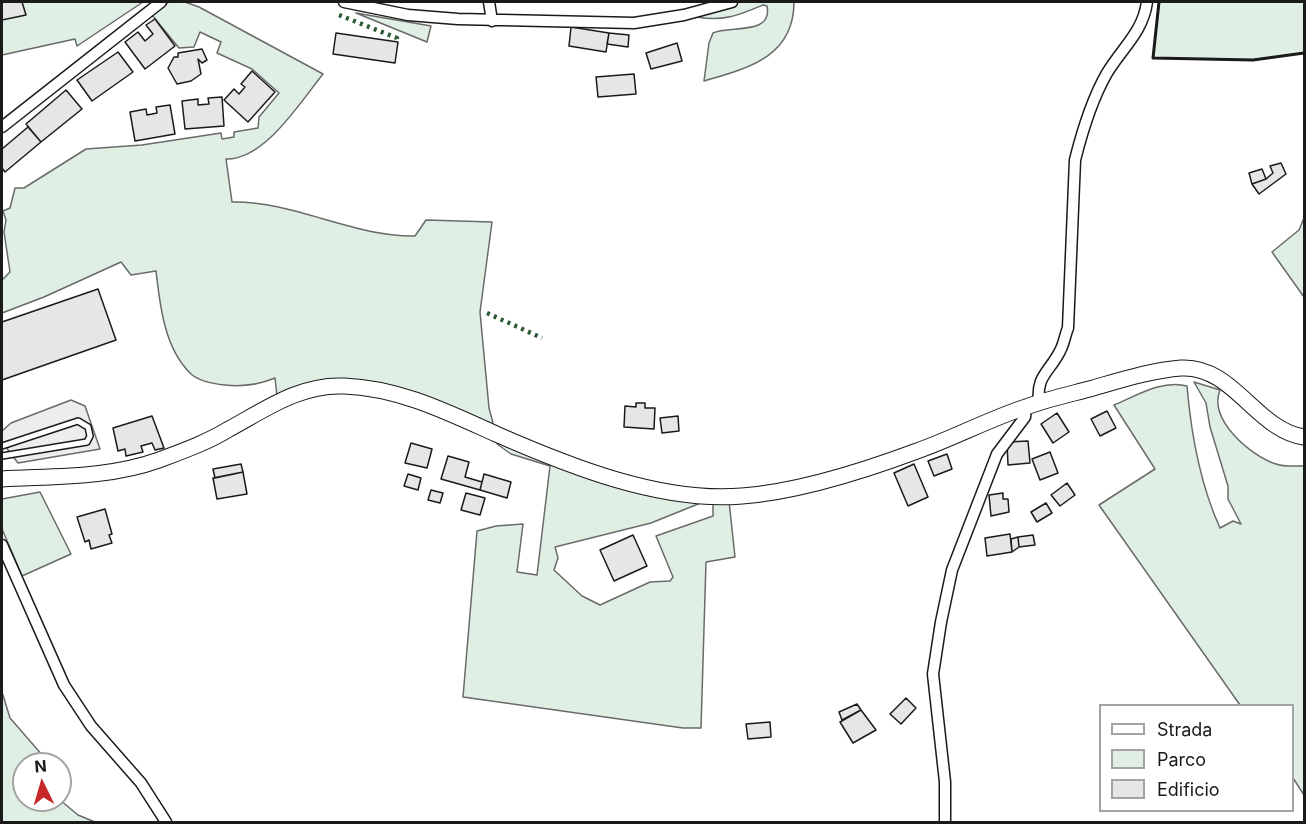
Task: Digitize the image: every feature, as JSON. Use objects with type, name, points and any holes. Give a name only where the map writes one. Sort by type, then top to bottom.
[{"type":"main road","points":[[2,478],[100,473],[128,469],[192,447],[287,396],[318,387],[345,386],[424,402],[554,459],[676,494],[741,496],[775,492],[916,452],[1033,405],[1169,370],[1201,370],[1218,377],[1274,426],[1288,435],[1305,437]]},
{"type":"street","points":[[2,127],[161,2]]},
{"type":"street","points":[[344,2],[408,15],[492,21],[634,23],[693,13],[732,2]]},
{"type":"street","points":[[489,2],[492,21]]},
{"type":"street","points":[[945,822],[945,782],[933,674],[952,570],[996,454],[1033,405],[1041,377],[1061,350],[1068,328],[1075,160],[1082,134],[1107,74],[1140,26],[1147,2]]},
{"type":"street","points":[[2,545],[64,686],[91,726],[141,783],[166,822]]},
{"type":"lane","points":[[2,446],[78,421],[88,427],[90,436],[87,442],[2,456]]},
{"type":"green space","points":[[2,2],[143,2],[77,46],[75,39],[2,55]]},
{"type":"green space","points":[[169,2],[185,2],[199,7],[323,74],[293,113],[268,140],[255,150],[240,157],[226,159],[232,202],[278,207],[392,235],[415,236],[426,220],[492,222],[480,312],[489,408],[493,423],[487,427],[389,389],[277,396],[275,378],[256,384],[238,386],[198,379],[182,364],[169,339],[162,312],[156,271],[131,275],[121,262],[44,297],[2,313],[2,280],[10,272],[4,232],[6,220],[3,211],[10,208],[15,188],[24,188],[86,149],[142,145],[221,133],[222,139],[234,137],[234,132],[258,128],[259,117],[279,93],[252,69],[217,53],[221,42],[200,32],[194,47],[179,48],[151,14]]},
{"type":"green space","points":[[739,2],[794,2],[792,21],[786,36],[777,48],[752,65],[704,81],[709,43],[713,33],[757,26],[767,15],[767,6],[763,5],[723,18],[697,17]]},
{"type":"green space","points":[[1159,2],[1304,2],[1304,53],[1253,60],[1153,58]]},
{"type":"green space","points":[[356,13],[431,26],[427,42]]},
{"type":"green space","points":[[1304,218],[1304,297],[1272,252],[1299,230]]},
{"type":"green space","points":[[1194,382],[1220,390],[1218,401],[1220,413],[1234,435],[1244,445],[1276,464],[1304,466],[1304,795],[1294,780],[1294,704],[1239,704],[1099,505],[1155,469],[1114,405],[1159,387],[1178,384],[1187,386],[1198,458],[1207,494],[1220,528],[1233,521],[1241,524],[1228,499],[1228,486],[1210,427],[1206,403]]},
{"type":"green space","points":[[505,441],[703,502],[651,523],[555,547],[558,558],[554,570],[582,596],[600,605],[650,582],[670,581],[673,577],[656,536],[713,516],[713,502],[729,501],[735,557],[706,562],[701,728],[683,728],[463,697],[477,531],[496,526],[523,524],[517,572],[537,575],[550,466],[511,454],[497,444]]},
{"type":"green space","points":[[40,492],[71,554],[22,576],[2,529],[2,499]]},
{"type":"green space","points":[[2,692],[10,718],[40,752],[12,752],[12,812],[72,812],[72,810],[95,822],[2,822]]},
{"type":"shaded area","points":[[71,400],[85,406],[100,449],[18,463],[2,442],[2,431],[11,423]]},
{"type":"building","points":[[2,2],[22,2],[26,15],[2,20]]},
{"type":"building","points":[[155,19],[175,46],[145,69],[125,42],[138,32],[145,41],[153,34],[146,25]]},
{"type":"building","points":[[571,27],[609,33],[606,52],[569,46]]},
{"type":"building","points":[[336,33],[398,42],[395,63],[333,54]]},
{"type":"building","points":[[609,33],[629,35],[628,47],[607,44]]},
{"type":"building","points":[[677,43],[682,61],[651,69],[646,53]]},
{"type":"building","points":[[202,49],[207,60],[202,63],[198,59],[201,74],[191,81],[177,84],[168,68],[174,57],[178,57],[178,53]]},
{"type":"building","points":[[118,52],[133,72],[92,101],[77,80]]},
{"type":"building","points":[[252,71],[275,92],[248,122],[224,100],[234,89],[239,94],[245,87],[241,84]]},
{"type":"building","points":[[634,74],[636,94],[598,97],[596,77]]},
{"type":"building","points":[[66,90],[82,109],[41,142],[26,124]]},
{"type":"building","points":[[222,97],[224,126],[185,129],[182,101],[198,99],[198,105],[209,104],[208,98]]},
{"type":"building","points":[[170,105],[175,134],[135,141],[130,112],[146,109],[147,115],[157,113],[156,107]]},
{"type":"building","points":[[28,127],[41,142],[5,172],[2,168],[2,149]]},
{"type":"building","points":[[1281,163],[1286,174],[1259,194],[1252,184],[1266,179],[1273,173],[1270,166]]},
{"type":"building","points":[[1262,169],[1266,179],[1252,184],[1249,173]]},
{"type":"building","points":[[98,289],[116,340],[2,380],[2,322]]},
{"type":"building","points":[[636,403],[645,403],[645,408],[655,408],[654,429],[624,427],[625,406],[636,407]]},
{"type":"building","points":[[1107,411],[1116,428],[1100,436],[1091,419]]},
{"type":"building","points":[[1057,413],[1069,432],[1053,443],[1041,424]]},
{"type":"building","points":[[152,416],[164,448],[155,450],[152,443],[141,446],[143,452],[126,456],[125,449],[118,451],[113,428]]},
{"type":"building","points":[[678,416],[679,431],[662,433],[660,418]]},
{"type":"building","points":[[1028,441],[1030,463],[1008,465],[1007,442]]},
{"type":"building","points":[[411,443],[432,449],[427,468],[405,463]]},
{"type":"building","points":[[1050,452],[1058,473],[1040,480],[1032,459]]},
{"type":"building","points":[[947,454],[952,469],[934,476],[928,461]]},
{"type":"building","points":[[448,456],[469,462],[465,477],[482,482],[480,490],[441,479]]},
{"type":"building","points":[[241,464],[243,472],[215,478],[213,469]]},
{"type":"building","points":[[914,464],[928,497],[908,506],[894,473]]},
{"type":"building","points":[[243,472],[247,494],[217,499],[213,478]]},
{"type":"building","points":[[408,474],[421,478],[418,490],[404,486]]},
{"type":"building","points":[[484,474],[511,482],[507,498],[480,490]]},
{"type":"building","points":[[1067,483],[1075,495],[1060,506],[1051,495]]},
{"type":"building","points":[[431,490],[443,493],[440,503],[428,500]]},
{"type":"building","points":[[466,493],[485,498],[480,515],[461,510]]},
{"type":"building","points":[[1003,493],[1003,499],[1008,499],[1009,512],[991,516],[989,495]]},
{"type":"building","points":[[1046,503],[1052,513],[1037,522],[1031,512]]},
{"type":"building","points":[[105,509],[112,534],[109,535],[112,543],[91,549],[89,540],[85,542],[77,517]]},
{"type":"building","points":[[1010,534],[1012,552],[987,556],[985,538]]},
{"type":"building","points":[[633,535],[647,566],[614,581],[600,550]]},
{"type":"building","points":[[1033,535],[1035,545],[1019,547],[1018,537]]},
{"type":"building","points":[[1018,537],[1019,547],[1012,552],[1011,539]]},
{"type":"building","points":[[906,698],[916,708],[901,724],[890,714]]},
{"type":"building","points":[[857,704],[861,710],[842,720],[839,712]]},
{"type":"building","points":[[861,710],[876,730],[853,743],[840,722]]},
{"type":"building","points":[[770,722],[771,737],[748,739],[746,724]]},
{"type":"hedge","points":[[339,15],[397,38],[396,41]]},
{"type":"hedge","points":[[487,313],[542,338]]},
{"type":"wall","points":[[1159,2],[1153,58],[1253,60],[1304,53]]}]
